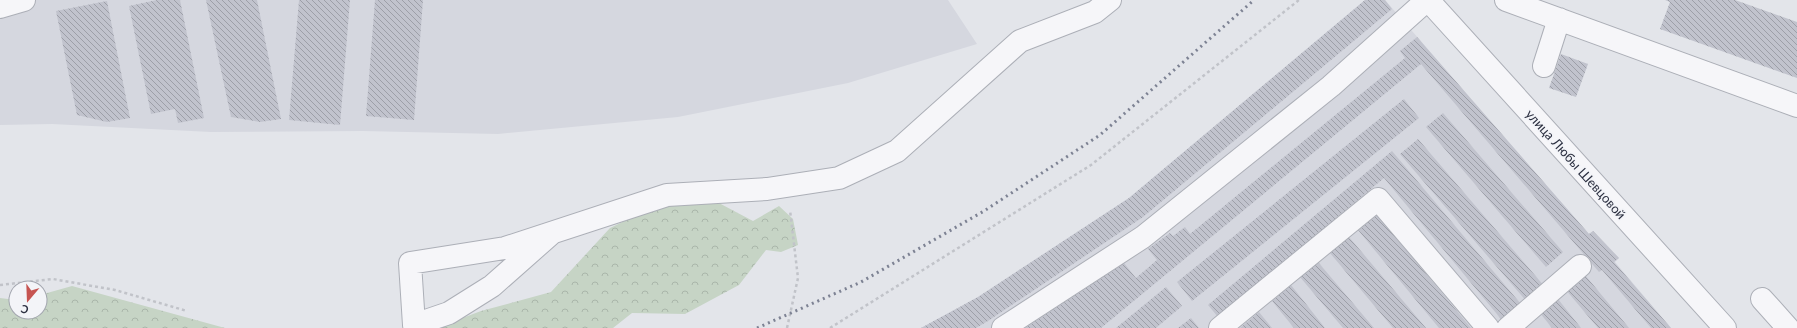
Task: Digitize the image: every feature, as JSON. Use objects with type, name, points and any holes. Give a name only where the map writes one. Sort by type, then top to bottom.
[{"type":"street","points":[[0,7],[24,0]]},
{"type":"street","points":[[552,233],[492,286],[449,313],[414,325],[410,263],[505,248],[667,195],[767,189],[839,178],[897,151],[1020,41],[1095,12],[1110,0]]},
{"type":"street","points":[[1003,328],[1143,237],[1331,86],[1428,0]]},
{"type":"street","name":"улица Любы Шевцовой","points":[[1428,0],[1725,328]]},
{"type":"street","points":[[1506,0],[1797,106]]},
{"type":"street","points":[[1544,66],[1559,19]]},
{"type":"street","points":[[1220,328],[1378,199],[1488,328]]},
{"type":"street","points":[[1508,328],[1580,266]]},
{"type":"street","points":[[1762,299],[1788,328]]},
{"type":"path","points":[[830,328],[1090,165],[1299,0]]},
{"type":"path","points":[[787,187],[798,278],[787,328]]},
{"type":"path","points":[[0,285],[53,278],[115,290],[187,312]]},
{"type":"shaded area","points":[[0,0],[948,0],[977,44],[848,83],[678,117],[498,134],[363,131],[211,132],[52,124],[0,125]]},
{"type":"shaded area","points":[[1365,0],[1385,0],[1589,234],[1593,231],[1619,258],[1615,262],[1671,328],[921,328],[978,297],[1129,198]]},
{"type":"green space","points":[[668,200],[717,202],[753,221],[779,206],[793,219],[798,245],[781,252],[766,250],[739,285],[685,314],[632,313],[613,328],[436,328],[481,311],[551,292],[610,228]]},
{"type":"green space","points":[[72,286],[225,328],[0,328],[0,298],[8,299],[8,320],[48,320],[48,293]]},
{"type":"building","points":[[157,0],[180,0],[204,118],[178,123],[175,109],[151,114],[129,6]]},
{"type":"building","points":[[206,0],[257,0],[281,119],[260,122],[231,117]]},
{"type":"building","points":[[299,0],[350,0],[340,125],[289,120]]},
{"type":"building","points":[[375,0],[423,0],[414,120],[366,116]]},
{"type":"building","points":[[1365,0],[1385,0],[1392,9],[1143,217],[976,328],[921,328],[978,297],[1129,198]]},
{"type":"building","points":[[1665,0],[1735,0],[1797,22],[1797,78],[1660,29],[1670,2]]},
{"type":"building","points":[[107,1],[130,118],[107,122],[77,115],[56,11]]},
{"type":"building","points":[[1417,37],[1589,234],[1593,231],[1619,258],[1614,262],[1671,328],[1651,328],[1602,270],[1599,272],[1421,64],[1101,328],[1025,328],[1124,263],[1136,278],[1157,260],[1148,249],[1170,233],[1173,236],[1185,227],[1190,234],[1405,58],[1400,51]]},
{"type":"building","points":[[1561,54],[1588,64],[1576,97],[1549,88]]},
{"type":"building","points":[[1404,99],[1419,118],[1192,301],[1177,282]]},
{"type":"building","points":[[1443,113],[1563,252],[1546,267],[1426,127]]},
{"type":"building","points":[[1418,139],[1545,287],[1527,302],[1400,154]]},
{"type":"building","points":[[1392,151],[1520,303],[1501,319],[1384,178],[1218,317],[1208,305]]},
{"type":"building","points":[[1377,215],[1471,328],[1439,328],[1358,230]]},
{"type":"building","points":[[1349,237],[1426,328],[1393,328],[1330,253]]},
{"type":"building","points":[[1318,262],[1374,328],[1343,328],[1300,277]]},
{"type":"building","points":[[1585,275],[1629,328],[1598,328],[1566,290]]},
{"type":"building","points":[[1291,285],[1325,328],[1294,328],[1272,301]]},
{"type":"building","points":[[1166,287],[1182,306],[1156,328],[1116,328]]},
{"type":"building","points":[[1558,299],[1581,328],[1552,328],[1540,313]]},
{"type":"building","points":[[1259,312],[1272,328],[1240,328]]},
{"type":"building","points":[[1191,318],[1199,328],[1178,328]]},
{"type":"railway","points":[[757,328],[861,282],[984,211],[1100,135],[1254,0]]}]
